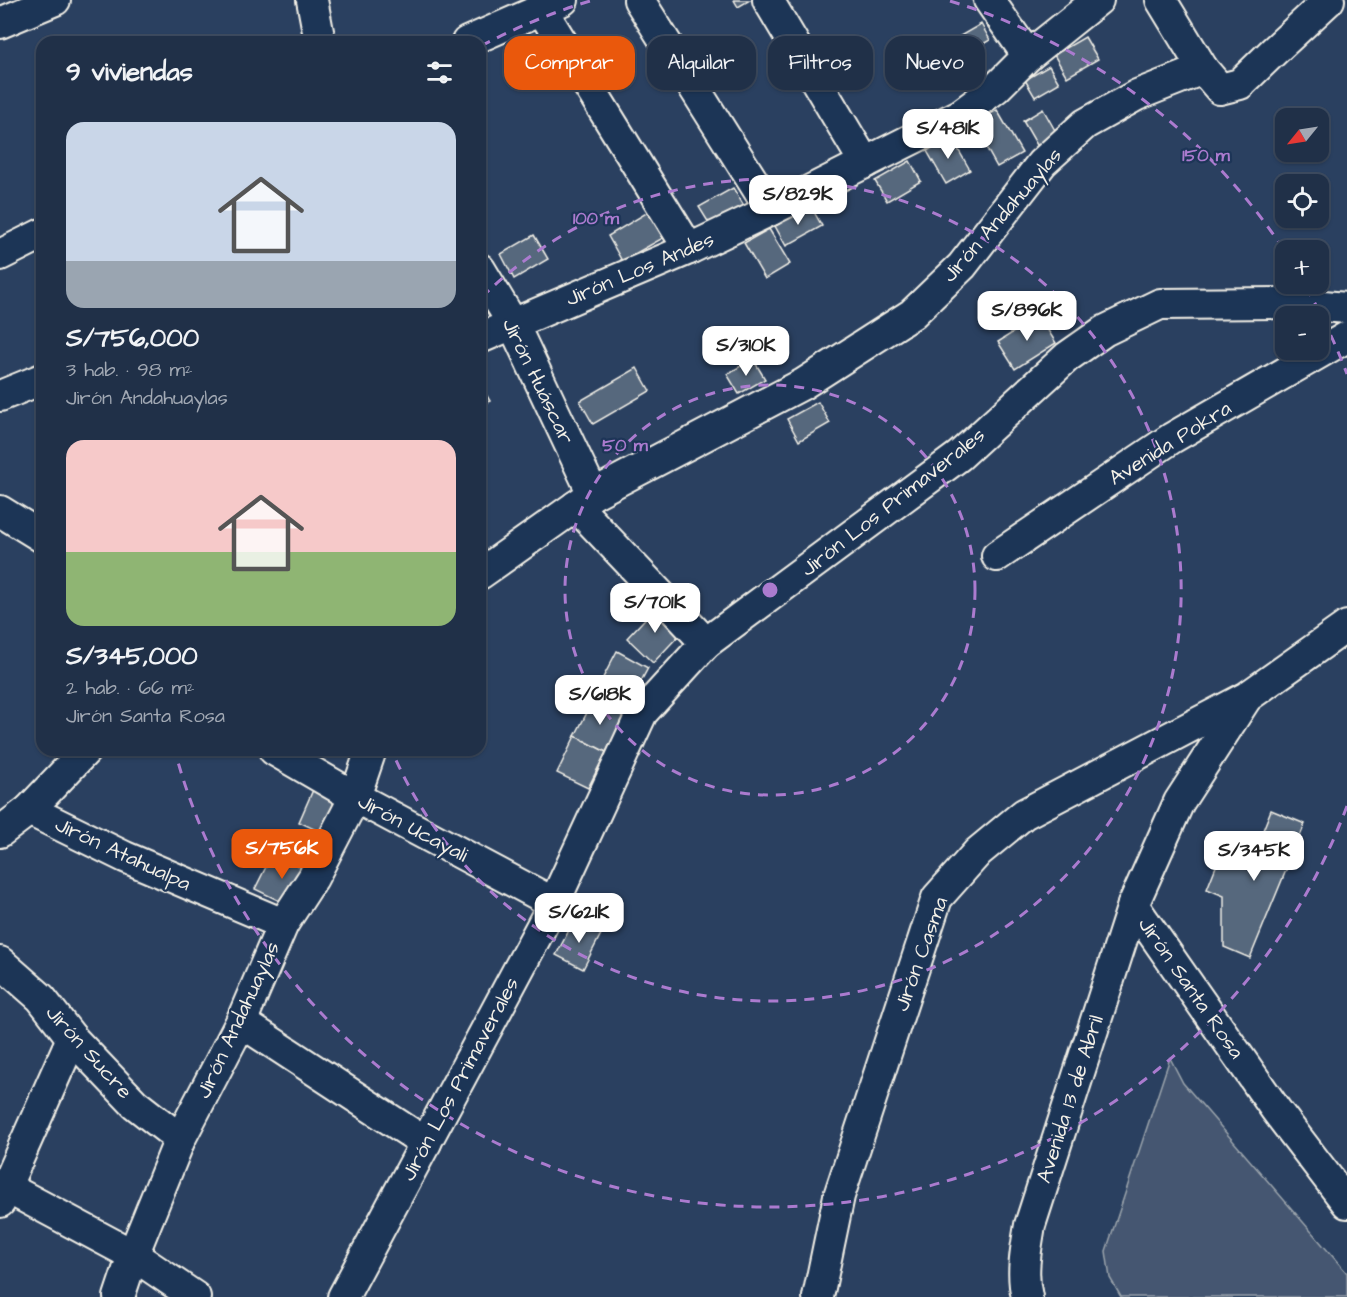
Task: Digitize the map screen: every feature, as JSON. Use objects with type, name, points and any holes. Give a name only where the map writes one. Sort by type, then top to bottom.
[{"type":"street","points":[[0,23],[55,0]]},
{"type":"street","points":[[312,0],[319,36]]},
{"type":"street","points":[[639,0],[771,210]]},
{"type":"street","points":[[768,0],[865,163]]},
{"type":"street","points":[[988,0],[1028,56]]},
{"type":"street","name":"Jirón Los Andes","points":[[486,335],[689,249],[960,115],[996,88],[1028,56],[1098,0]]},
{"type":"street","points":[[1161,0],[1203,69],[1220,89],[1240,84],[1329,0]]},
{"type":"street","points":[[481,36],[553,5],[689,249]]},
{"type":"street","name":"Jirón Andahuaylas","points":[[486,570],[584,500],[803,384],[912,314],[962,266],[1042,163],[1085,124],[1137,95],[1203,69]]},
{"type":"street","points":[[0,255],[36,237]]},
{"type":"street","name":"Jirón Huáscar","points":[[486,279],[513,324],[584,500],[706,643]]},
{"type":"street","name":"Jirón Los Primaverales","points":[[343,1297],[554,903],[642,713],[706,643],[959,456],[1067,357],[1104,331],[1160,304],[1346,301]]},
{"type":"street","name":"Avenida Pokra","points":[[997,556],[1172,438],[1347,337]]},
{"type":"street","points":[[0,396],[36,381]]},
{"type":"street","points":[[0,511],[36,533]]},
{"type":"street","points":[[1247,697],[1347,626]]},
{"type":"street","name":"Jirón Santa Rosa","points":[[1247,697],[1179,802],[1133,904],[1276,1110],[1347,1203]]},
{"type":"street","name":"Jirón Casma","points":[[818,1297],[839,1196],[937,898],[978,852],[1024,814],[1247,697]]},
{"type":"street","points":[[0,832],[29,810],[80,756]]},
{"type":"street","name":"Jirón Ucayali","points":[[284,756],[355,797],[554,903]]},
{"type":"street","name":"Jirón Andahuaylas","points":[[119,1297],[180,1139],[242,1022],[283,924],[313,878],[355,797],[369,756]]},
{"type":"street","name":"Jirón Atahualpa","points":[[29,810],[125,857],[283,924]]},
{"type":"street","name":"Avenida 13 de Abril","points":[[1027,1297],[1024,1288],[1024,1258],[1030,1225],[1133,904]]},
{"type":"street","name":"Jirón Sucre","points":[[0,962],[41,998],[72,1038],[135,1104],[180,1139]]},
{"type":"street","points":[[242,1022],[426,1143]]},
{"type":"street","points":[[72,1038],[2,1191],[134,1255],[195,1297]]},
{"type":"shaded area","points":[[1170,1058],[1183,1083],[1347,1273],[1347,1297],[1121,1297],[1110,1278],[1106,1251]]},
{"type":"building","points":[[734,0],[750,0],[738,7]]},
{"type":"building","points":[[981,24],[990,40],[985,43],[985,36],[960,36]]},
{"type":"building","points":[[1085,37],[1098,59],[1067,77],[1054,55]]},
{"type":"building","points":[[1049,66],[1059,83],[1035,97],[1025,80]]},
{"type":"building","points":[[1043,109],[1061,141],[1041,152],[1023,121]]},
{"type":"building","points":[[997,110],[1022,153],[997,167],[973,124]]},
{"type":"building","points":[[951,137],[970,170],[946,184],[927,151]]},
{"type":"building","points":[[910,161],[921,181],[887,201],[875,181]]},
{"type":"building","points":[[733,188],[746,209],[712,228],[699,207]]},
{"type":"building","points":[[810,205],[822,226],[786,246],[775,226]]},
{"type":"building","points":[[648,212],[663,238],[622,261],[608,236]]},
{"type":"building","points":[[769,229],[790,264],[765,279],[744,243]]},
{"type":"building","points":[[534,235],[548,259],[514,279],[501,254]]},
{"type":"building","points":[[1039,316],[1056,343],[1015,369],[998,342]]},
{"type":"building","points":[[753,359],[765,379],[739,394],[727,374]]},
{"type":"building","points":[[637,368],[650,391],[593,424],[580,401]]},
{"type":"building","points":[[818,402],[830,423],[799,441],[787,419]]},
{"type":"building","points":[[657,606],[683,631],[653,663],[627,638]]},
{"type":"building","points":[[617,651],[648,668],[625,711],[594,695]]},
{"type":"building","points":[[593,701],[624,717],[606,752],[575,736]]},
{"type":"building","points":[[575,736],[606,752],[588,788],[557,773]]},
{"type":"building","points":[[316,783],[347,797],[329,836],[299,822]]},
{"type":"building","points":[[1271,810],[1305,824],[1250,958],[1224,947],[1224,896],[1207,889],[1224,846],[1252,858]]},
{"type":"building","points":[[273,853],[309,871],[292,907],[255,889]]},
{"type":"building","points":[[575,919],[602,932],[583,969],[556,955]]}]
